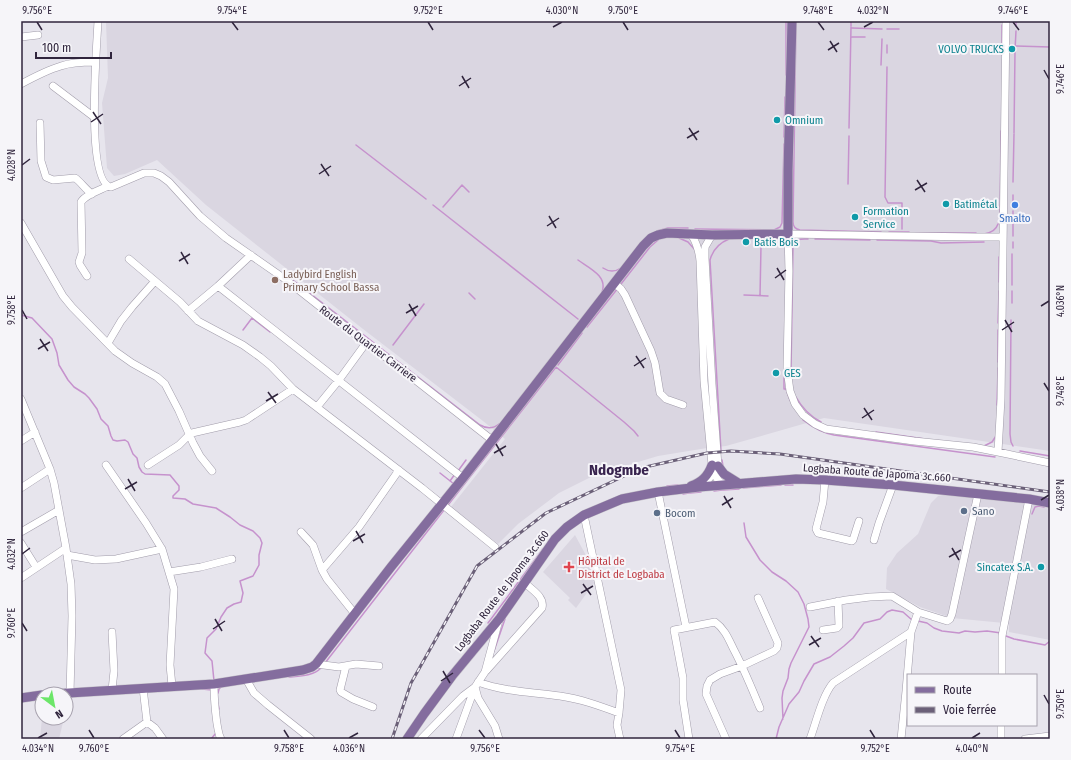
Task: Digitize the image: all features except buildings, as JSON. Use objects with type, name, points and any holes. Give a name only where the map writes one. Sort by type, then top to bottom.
[{"type":"main road","points":[[74,694],[214,684],[303,670],[312,667],[316,664],[391,567],[442,505],[614,283],[651,238],[667,233],[712,235],[788,234],[788,170],[792,21]]},
{"type":"main road","points":[[686,489],[696,484],[715,468],[740,484]]},
{"type":"main road","name":"Logbaba Route de Japoma 3c.660","points":[[407,739],[452,676],[500,618],[555,539],[567,527],[584,515],[622,499],[658,492],[699,487],[796,479],[893,485],[1029,499],[1050,503]]},
{"type":"main road","points":[[21,698],[34,696]]},
{"type":"street","points":[[98,21],[95,62],[94,117],[99,167],[108,186]]},
{"type":"street","points":[[998,452],[1000,419],[1006,21]]},
{"type":"street","points":[[21,37],[38,35]]},
{"type":"street","points":[[21,84],[61,66],[73,63],[95,62]]},
{"type":"street","points":[[53,86],[94,117]]},
{"type":"street","points":[[40,123],[41,161],[46,177],[53,180],[75,178],[92,194]]},
{"type":"street","name":"Route du Quartier Carriere","points":[[92,194],[108,186],[111,187],[144,173],[154,173],[161,176],[169,182],[200,216],[221,234],[285,279],[492,440]]},
{"type":"street","points":[[87,276],[79,262],[82,253],[81,202],[86,196],[92,194]]},
{"type":"street","points":[[21,223],[63,296],[72,307],[124,358],[157,377],[165,384],[200,456],[212,471]]},
{"type":"street","points":[[691,234],[696,241],[700,261],[704,382],[715,468],[719,482],[725,485]]},
{"type":"street","points":[[1002,236],[941,237],[913,235],[788,234],[789,271],[787,309],[787,379],[795,404],[815,424],[826,429],[973,447],[1050,463]]},
{"type":"street","points":[[699,487],[715,468],[705,258],[705,247],[712,235]]},
{"type":"street","points":[[188,311],[218,286],[251,255]]},
{"type":"street","points":[[129,259],[180,302],[198,321],[260,356],[293,389],[399,470],[495,547]]},
{"type":"street","points":[[108,343],[121,321],[155,282]]},
{"type":"street","points":[[614,283],[625,295],[651,351],[655,363],[660,393],[666,399],[682,405]]},
{"type":"street","points":[[218,286],[463,478]]},
{"type":"street","points":[[317,407],[366,343]]},
{"type":"street","points":[[148,465],[179,445],[190,434],[196,431],[246,420],[293,389]]},
{"type":"street","points":[[21,399],[50,469],[59,510],[71,584],[72,616],[70,686]]},
{"type":"street","points":[[21,441],[35,432]]},
{"type":"street","points":[[106,465],[162,549],[169,572],[174,589],[170,666],[172,686]]},
{"type":"street","points":[[21,488],[50,469]]},
{"type":"street","points":[[322,570],[359,527],[399,470]]},
{"type":"street","points":[[825,480],[823,502],[816,529],[818,533],[852,541],[859,521]]},
{"type":"street","points":[[874,540],[893,485]]},
{"type":"street","points":[[658,492],[686,627]]},
{"type":"street","points":[[810,607],[838,601],[892,596],[918,612],[944,621],[950,619],[958,590],[978,494]]},
{"type":"street","points":[[1002,674],[1002,636],[1029,499]]},
{"type":"street","points":[[21,532],[59,510]]},
{"type":"street","points":[[584,515],[622,690],[620,713],[617,725],[620,739]]},
{"type":"street","points":[[302,532],[313,545],[327,579],[355,614]]},
{"type":"street","points":[[21,543],[36,567]]},
{"type":"street","points":[[21,578],[36,567],[66,551],[96,560],[116,559],[162,549]]},
{"type":"street","points":[[169,572],[232,560]]},
{"type":"street","points":[[456,739],[476,685],[485,672],[542,608],[543,603],[541,599],[525,583]]},
{"type":"street","points":[[726,739],[706,694],[707,686],[710,680],[720,674],[742,666],[774,651],[777,648],[778,643],[758,598]]},
{"type":"street","points":[[823,630],[837,628],[839,626],[838,601]]},
{"type":"street","points":[[908,674],[911,632],[918,612]]},
{"type":"street","points":[[485,672],[500,618]]},
{"type":"street","points":[[689,739],[683,700],[683,678],[674,630],[715,622],[721,626],[742,666],[760,708]]},
{"type":"street","points":[[112,632],[114,671],[112,690]]},
{"type":"street","points":[[810,739],[829,687],[911,632]]},
{"type":"street","points":[[316,664],[339,667],[356,664],[379,666]]},
{"type":"street","points":[[346,666],[340,690],[341,692],[353,699],[373,707]]},
{"type":"street","points":[[246,679],[254,693],[310,739]]},
{"type":"street","points":[[901,739],[907,680]]},
{"type":"street","points":[[214,684],[219,738]]},
{"type":"street","points":[[421,739],[463,696],[476,685],[561,696],[584,701],[620,713]]},
{"type":"street","points":[[476,685],[478,698],[495,726],[499,739]]},
{"type":"street","points":[[142,688],[147,722],[155,728],[163,739]]},
{"type":"street","points":[[123,739],[147,722]]},
{"type":"street","points":[[1001,726],[1001,739]]},
{"type":"street","points":[[298,739],[303,733]]},
{"type":"street","points":[[1025,739],[1050,736]]},
{"type":"shaded area","points":[[106,21],[1050,21],[1050,451],[824,418],[726,446],[658,456],[595,475],[559,493],[518,524],[498,544],[451,507],[505,439],[206,205],[157,160],[125,174],[114,176],[107,168],[102,103],[108,78]]},
{"type":"shaded area","points":[[948,494],[1050,505],[1050,640],[1009,632],[1009,624],[952,618],[920,607],[886,589],[887,568],[897,553],[918,534],[931,503],[938,496]]},
{"type":"shaded area","name":"Hôpital de District de Logbaba","points":[[575,535],[589,561],[594,583],[576,608],[568,600],[570,598],[543,572]]},
{"type":"shaded area","points":[[41,726],[62,726],[59,739],[40,739]]},
{"type":"waterway","points":[[786,21],[786,75]]},
{"type":"waterway","points":[[796,21],[793,225],[800,230],[881,232]]},
{"type":"waterway","points":[[851,21],[851,26]]},
{"type":"waterway","points":[[1016,21],[1016,26]]},
{"type":"waterway","points":[[1002,25],[1002,55]]},
{"type":"waterway","points":[[849,128],[851,27]]},
{"type":"waterway","points":[[852,28],[882,29]]},
{"type":"waterway","points":[[887,29],[899,29]]},
{"type":"waterway","points":[[1015,50],[1016,31]]},
{"type":"waterway","points":[[852,37],[865,37]]},
{"type":"waterway","points":[[881,65],[882,39]]},
{"type":"waterway","points":[[887,45],[887,53]]},
{"type":"waterway","points":[[1015,46],[1050,47]]},
{"type":"waterway","points":[[1014,133],[1015,51]]},
{"type":"waterway","points":[[887,67],[885,197],[888,203],[902,203],[902,229]]},
{"type":"waterway","points":[[784,137],[785,97]]},
{"type":"waterway","points":[[1000,219],[1001,131]]},
{"type":"waterway","points":[[1013,182],[1014,134]]},
{"type":"waterway","points":[[848,184],[849,136]]},
{"type":"waterway","points":[[695,229],[774,230],[780,227],[782,223],[784,144]]},
{"type":"waterway","points":[[356,145],[426,199]]},
{"type":"waterway","points":[[443,207],[462,185],[469,192]]},
{"type":"waterway","points":[[1013,195],[1013,203]]},
{"type":"waterway","points":[[433,205],[578,319]]},
{"type":"waterway","points":[[1013,211],[1013,236]]},
{"type":"waterway","points":[[984,234],[993,231],[998,224]]},
{"type":"waterway","points":[[657,231],[668,228],[688,228]]},
{"type":"waterway","points":[[889,232],[909,232]]},
{"type":"waterway","points":[[916,233],[976,233]]},
{"type":"waterway","points":[[679,238],[688,242],[696,251]]},
{"type":"waterway","points":[[721,451],[710,260],[717,247],[722,242],[729,239]]},
{"type":"waterway","points":[[791,371],[793,245],[797,240],[808,239]]},
{"type":"waterway","points":[[815,239],[870,240]]},
{"type":"waterway","points":[[621,284],[650,247],[658,240]]},
{"type":"waterway","points":[[877,240],[931,241],[941,243],[984,242]]},
{"type":"waterway","points":[[1013,242],[1013,248]]},
{"type":"waterway","points":[[760,296],[761,246]]},
{"type":"waterway","points":[[1012,254],[1012,285]]},
{"type":"waterway","points":[[999,257],[999,282]]},
{"type":"waterway","points":[[578,260],[592,269],[600,277],[603,286],[602,292]]},
{"type":"waterway","points":[[603,268],[612,271],[621,268]]},
{"type":"waterway","points":[[285,274],[480,425],[490,428],[499,424]]},
{"type":"waterway","points":[[587,327],[618,288]]},
{"type":"waterway","points":[[998,323],[999,291]]},
{"type":"waterway","points":[[1012,291],[1012,303]]},
{"type":"waterway","points":[[469,293],[475,299]]},
{"type":"waterway","points":[[744,295],[768,296]]},
{"type":"waterway","points":[[393,345],[424,304]]},
{"type":"waterway","points":[[21,315],[32,318],[52,339],[59,365],[68,380],[74,387],[89,398],[97,409],[101,419],[108,426],[113,440],[125,440],[128,442],[133,454],[137,458],[142,472],[145,474],[170,475],[179,486],[179,490],[173,498],[185,499],[193,504],[216,508],[240,525],[253,531],[260,538],[262,543],[259,555],[259,565],[253,576],[240,581],[243,593],[241,602],[227,608],[216,629],[207,638],[205,653],[212,661],[214,681]]},
{"type":"waterway","points":[[243,330],[252,318],[270,332]]},
{"type":"waterway","points":[[1011,320],[1010,434],[1013,446]]},
{"type":"waterway","points":[[998,330],[998,362]]},
{"type":"waterway","points":[[558,365],[582,333]]},
{"type":"waterway","points":[[448,505],[556,367],[624,422],[638,436]]},
{"type":"waterway","points":[[997,405],[998,368]]},
{"type":"waterway","points":[[784,374],[784,389],[786,389],[790,400]]},
{"type":"waterway","points":[[796,397],[801,405],[813,417],[821,422]]},
{"type":"waterway","points":[[803,420],[825,433],[834,435],[995,457]]},
{"type":"waterway","points":[[876,432],[925,439]]},
{"type":"waterway","points":[[984,446],[992,442],[996,436]]},
{"type":"waterway","points":[[1020,451],[1050,456]]},
{"type":"waterway","points":[[458,471],[466,460]]},
{"type":"waterway","points":[[722,460],[723,466]]},
{"type":"waterway","points":[[440,473],[453,484]]},
{"type":"waterway","points":[[450,481],[455,474]]},
{"type":"waterway","points":[[667,486],[678,485]]},
{"type":"waterway","points":[[743,488],[781,485]]},
{"type":"waterway","points":[[785,485],[793,485]]},
{"type":"waterway","points":[[723,490],[739,489]]},
{"type":"waterway","points":[[714,491],[722,490]]},
{"type":"waterway","points":[[690,493],[701,492]]},
{"type":"waterway","points":[[683,494],[689,493]]},
{"type":"waterway","points":[[1032,514],[1035,507],[1044,507]]},
{"type":"waterway","points":[[325,663],[444,510]]},
{"type":"waterway","points":[[744,523],[746,537],[760,560],[772,572],[786,581],[798,592],[804,604],[808,619],[809,627],[791,663],[788,678],[783,691],[783,719]]},
{"type":"waterway","points":[[488,623],[543,549]]},
{"type":"waterway","points":[[776,739],[779,727],[789,704],[799,692],[814,664],[830,657],[844,646],[853,638],[864,623],[880,619],[887,612],[892,610],[903,612],[912,620]]},
{"type":"waterway","points":[[494,651],[505,619]]},
{"type":"waterway","points":[[918,621],[927,623],[942,631],[959,633],[965,631],[987,631],[1001,633]]},
{"type":"waterway","points":[[1006,636],[1045,645],[1050,641]]},
{"type":"waterway","points":[[289,677],[314,673],[321,668]]},
{"type":"waterway","points":[[218,693],[221,687]]},
{"type":"waterway","points":[[202,689],[212,690]]},
{"type":"waterway","points":[[218,703],[219,709]]},
{"type":"waterway","points":[[211,739],[216,733]]},
{"type":"railway","points":[[392,739],[411,683],[477,566],[546,513],[641,468],[707,453],[731,451],[780,454],[1050,492]]},
{"type":"place","name":"VOLVO TRUCKS","points":[[1012,49]]},
{"type":"place","name":"Omnium","points":[[777,120]]},
{"type":"place","name":"Batimétal","points":[[946,204]]},
{"type":"place","name":"Smalto","points":[[1015,205]]},
{"type":"place","name":"Formation Service","points":[[855,217]]},
{"type":"place","name":"Batis Bois","points":[[746,242]]},
{"type":"place","name":"Ladybird English Primary School Bassa","points":[[275,280]]},
{"type":"place","name":"GES","points":[[776,373]]},
{"type":"place","name":"Sano","points":[[964,511]]},
{"type":"place","name":"Bocom","points":[[657,513]]},
{"type":"place","name":"Hôpital de District de Logbaba","points":[[569,567]]},
{"type":"place","name":"Sincatex S.A.","points":[[1041,567]]},
{"type":"district","name":"Ndogmbe","points":[[619,470]]}]
